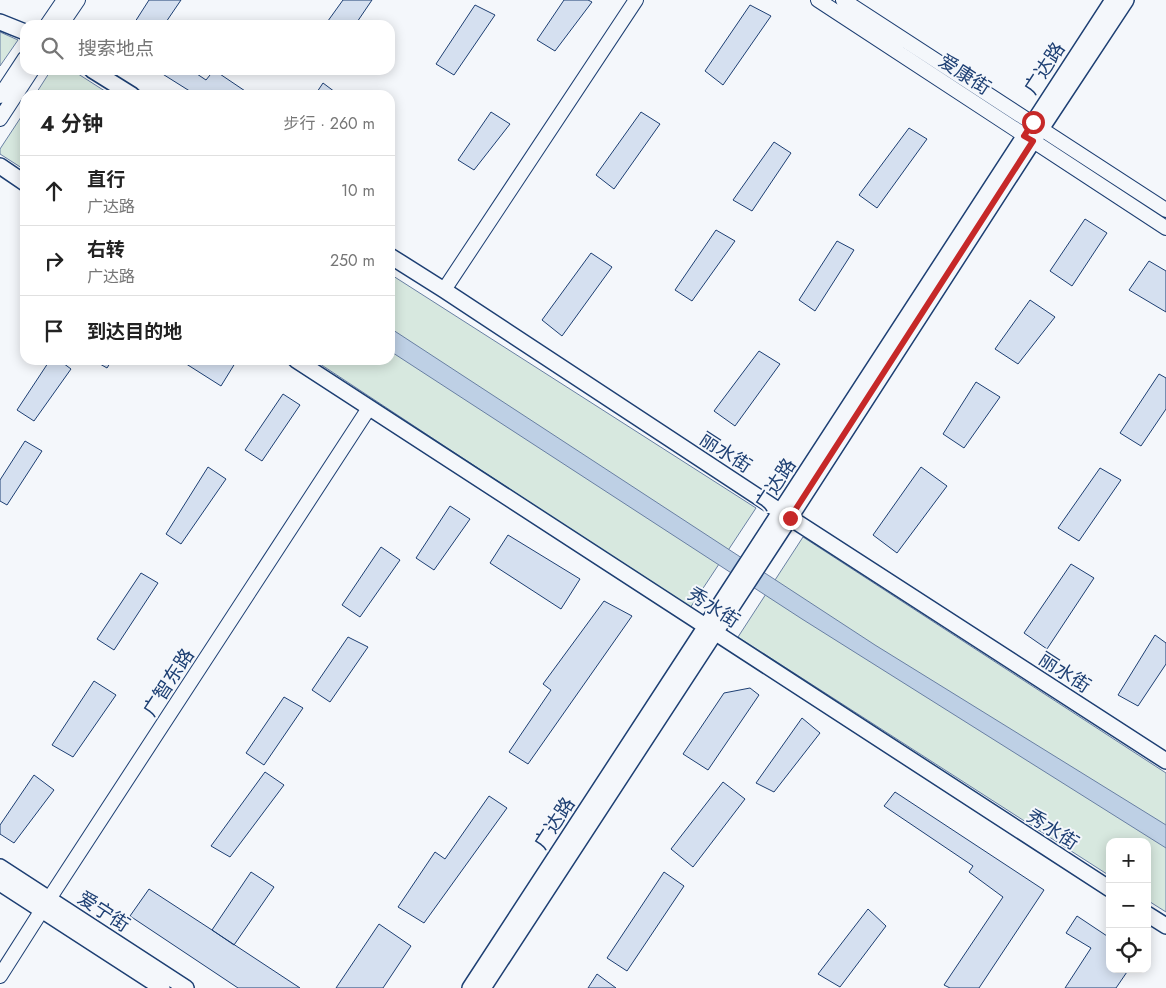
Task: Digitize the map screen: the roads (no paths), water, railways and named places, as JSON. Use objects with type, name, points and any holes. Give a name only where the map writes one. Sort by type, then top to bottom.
[{"type":"main road","name":"广达路","points":[[470,988],[749,571],[1033,132],[1112,0]]},
{"type":"main road","name":"广达路","points":[[1033,132],[1126,0]]},
{"type":"main road","points":[[0,22],[20,30]]},
{"type":"main road","points":[[100,75],[124,90]]},
{"type":"main road","points":[[0,166],[20,179]]},
{"type":"main road","name":"丽水街","points":[[395,259],[785,515],[1166,761]]},
{"type":"main road","name":"秀水街","points":[[304,365],[1106,886]]},
{"type":"main road","name":"广达路","points":[[483,988],[711,629]]},
{"type":"main road","name":"爱宁街","points":[[0,867],[46,905],[162,988]]},
{"type":"main road","name":"爱宁街","points":[[0,883],[46,905],[186,988]]},
{"type":"main road","points":[[1151,917],[1166,926]]},
{"type":"street","points":[[50,20],[64,0]]},
{"type":"street","points":[[65,20],[78,0]]},
{"type":"street","points":[[444,290],[636,0]]},
{"type":"street","name":"爱康街","points":[[818,0],[1033,132],[1166,210]]},
{"type":"street","name":"爱康街","points":[[843,0],[1033,132],[1166,228]]},
{"type":"street","points":[[0,96],[24,75]]},
{"type":"street","points":[[0,119],[24,75]]},
{"type":"street","name":"广智东路","points":[[0,976],[369,408]]},
{"type":"water","points":[[395,331],[875,645],[1166,825],[1166,848],[802,619],[395,354]]}]
